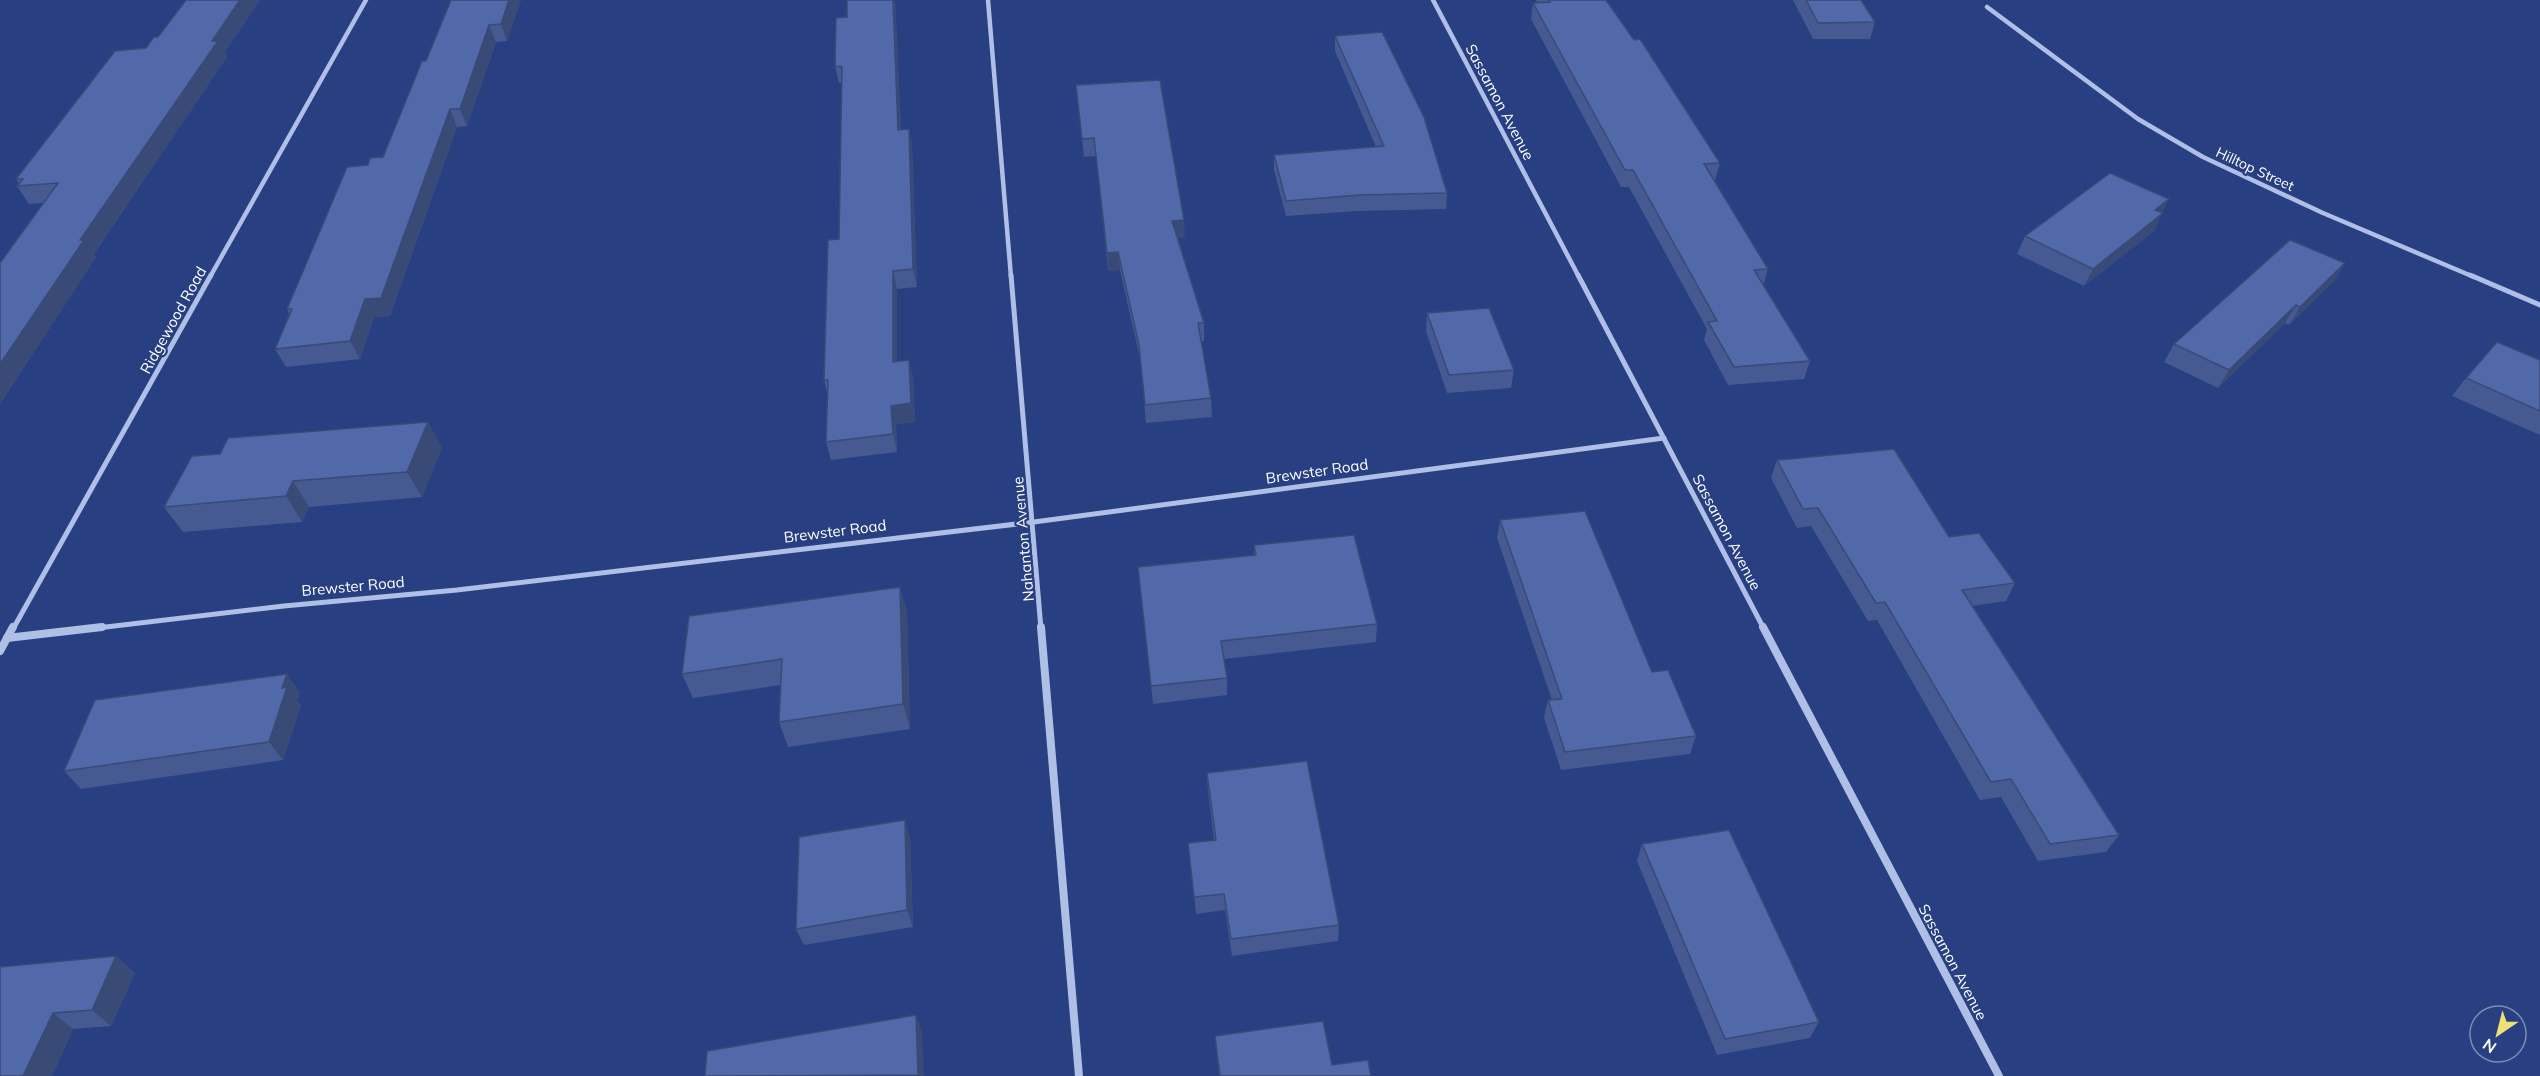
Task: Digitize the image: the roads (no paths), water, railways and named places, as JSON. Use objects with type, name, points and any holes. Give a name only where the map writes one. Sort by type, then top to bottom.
[{"type":"street","name":"Ridgewood Road","points":[[0,651],[366,0]]},
{"type":"street","name":"Nahanton Avenue","points":[[988,0],[1034,522],[1079,1076]]},
{"type":"street","name":"Sassamon Avenue","points":[[1433,0],[1999,1076]]},
{"type":"street","name":"Hilltop Street","points":[[1987,7],[2138,119],[2203,157],[2323,213],[2540,305]]},
{"type":"street","name":"Brewster Road","points":[[7,638],[284,606],[457,590],[1034,522],[1664,438]]}]
